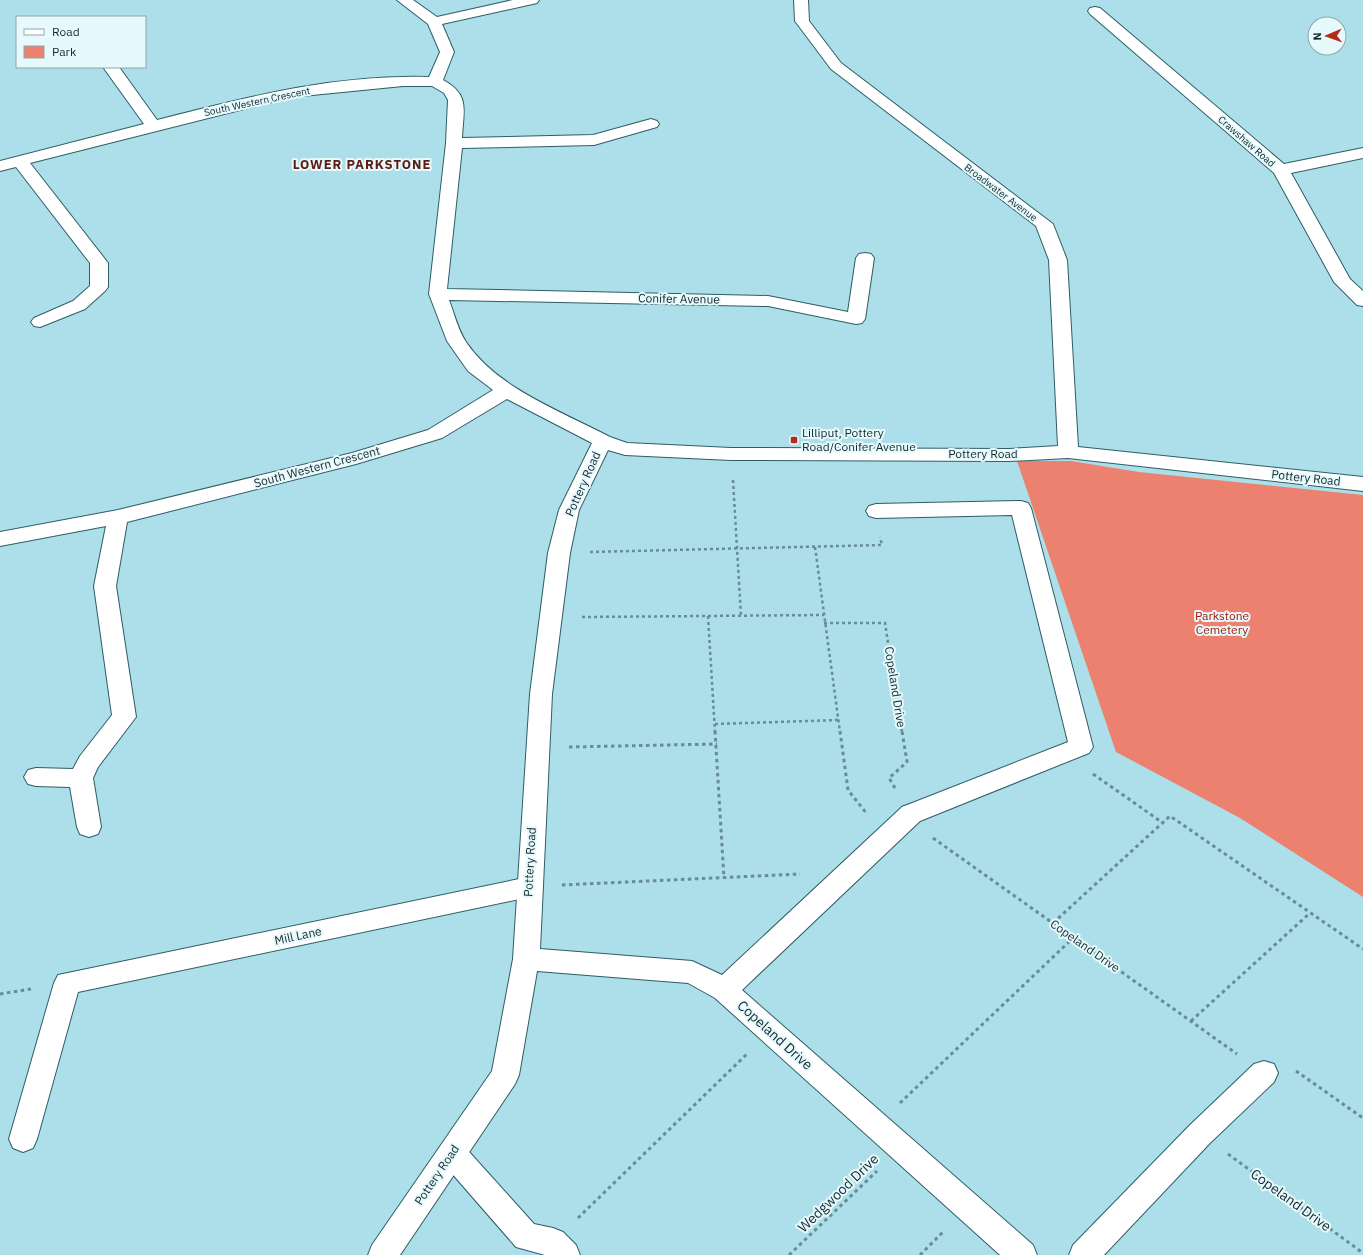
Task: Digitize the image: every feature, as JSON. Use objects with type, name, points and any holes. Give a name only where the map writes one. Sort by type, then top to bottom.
[{"type":"street","points":[[404,0],[434,22],[447,52],[435,82],[450,90],[456,100],[454,143],[438,294],[456,341],[475,368],[506,391]]},
{"type":"street","points":[[434,22],[532,0]]},
{"type":"street","name":"Broadwater Avenue","points":[[801,0],[802,21],[836,66],[1044,224],[1058,260],[1068,452]]},
{"type":"street","name":"Crawshaw Road","points":[[1095,11],[1280,170],[1343,282],[1363,301]]},
{"type":"street","points":[[112,68],[153,126]]},
{"type":"street","name":"South Western Crescent","points":[[0,166],[231,106],[292,92],[350,85],[403,81],[435,82]]},
{"type":"street","points":[[454,143],[594,140],[651,124]]},
{"type":"street","points":[[1280,170],[1363,153]]},
{"type":"street","points":[[20,161],[98,263],[98,287],[79,304],[40,322]]},
{"type":"street","name":"Conifer Avenue","points":[[438,294],[768,301],[856,320],[865,258]]},
{"type":"street","name":"Pottery Road","points":[[506,391],[603,441],[625,449],[731,454],[1009,455],[1068,452],[1363,484]]},
{"type":"street","name":"South Western Crescent","points":[[0,539],[118,517],[348,460],[435,434],[506,391]]},
{"type":"street","name":"Pottery Road","points":[[383,1255],[505,1075],[526,959],[541,694],[559,553],[570,510],[603,441]]},
{"type":"street","points":[[724,990],[908,816],[1081,747],[1021,508],[876,511]]},
{"type":"street","points":[[89,827],[81,778],[88,762],[124,717],[105,586],[118,517]]},
{"type":"street","points":[[36,777],[81,778]]},
{"type":"street","name":"Mill Lane","points":[[23,1140],[67,983],[529,887]]},
{"type":"street","name":"Copeland Drive","points":[[526,959],[692,972],[724,990],[1022,1255]]},
{"type":"street","points":[[1084,1255],[1200,1134],[1264,1073]]},
{"type":"street","points":[[452,1153],[526,1237],[559,1249]]},
{"type":"path","points":[[731,454],[741,616]]},
{"type":"path","points":[[559,553],[882,545],[876,511]]},
{"type":"path","points":[[814,547],[848,790],[885,838]]},
{"type":"path","points":[[551,618],[824,615]]},
{"type":"path","points":[[708,616],[724,878]]},
{"type":"path","name":"Copeland Drive","points":[[824,623],[885,623],[907,762],[889,778],[908,816],[1073,938],[1264,1073]]},
{"type":"path","points":[[715,724],[838,720]]},
{"type":"path","points":[[538,748],[717,744]]},
{"type":"path","points":[[1065,754],[1163,823]]},
{"type":"path","points":[[1053,923],[1170,816],[1363,949]]},
{"type":"path","points":[[529,887],[801,874],[845,875]]},
{"type":"path","points":[[1191,1021],[1310,913]]},
{"type":"path","points":[[876,1125],[1073,938]]},
{"type":"path","points":[[559,1249],[771,1032]]},
{"type":"path","points":[[1264,1073],[1278,1058],[1363,1118]]},
{"type":"path","name":"Copeland Drive","points":[[1200,1134],[1363,1253]]},
{"type":"path","name":"Wedgwood Drive","points":[[789,1255],[902,1147]]},
{"type":"green space","name":"Parkstone Cemetery","points":[[1017,461],[1071,461],[1139,472],[1363,495],[1363,897],[1240,818],[1116,752]]},
{"type":"place","name":"Lilliput, Pottery Road/Conifer Avenue","points":[[794,440]]},
{"type":"district","name":"LOWER PARKSTONE","points":[[362,164]]}]
